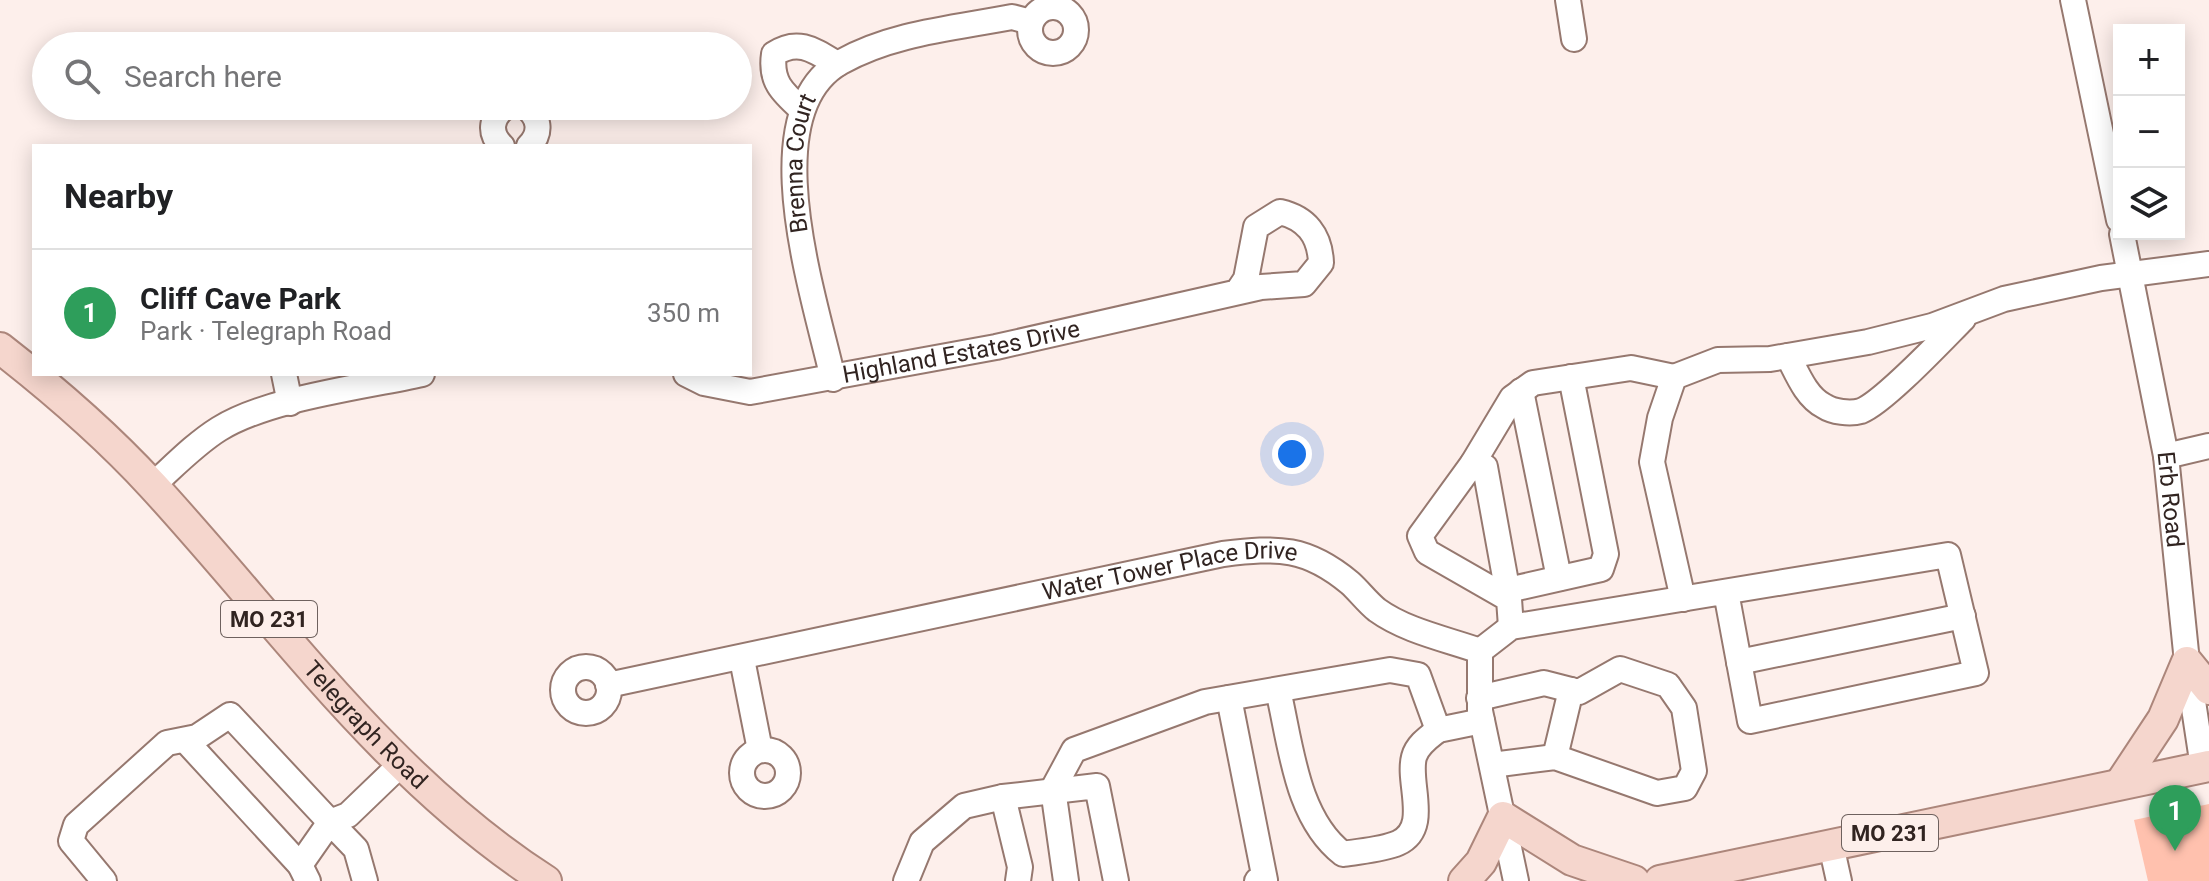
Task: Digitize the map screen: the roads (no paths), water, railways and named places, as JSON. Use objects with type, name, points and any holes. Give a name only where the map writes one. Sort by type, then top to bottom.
[{"type":"main road","name":"Telegraph Road","points":[[0,348],[32,375]]},
{"type":"main road","name":"Telegraph Road","points":[[33,376],[103,435],[153,485],[400,765],[480,835],[546,881]]},
{"type":"main road","points":[[2120,784],[2163,719],[2187,662],[2209,689]]},
{"type":"main road","name":"MO 231","points":[[1660,881],[2206,766]]},
{"type":"main road","points":[[1464,881],[1481,862],[1503,817],[1572,860],[1634,881]]},
{"type":"street","points":[[1568,0],[1574,39]]},
{"type":"street","points":[[2073,0],[2113,191]]},
{"type":"street","name":"Brenna Court","points":[[833,379],[799,222],[792,164],[801,109],[837,64],[894,40],[1012,17],[1031,22]]},
{"type":"street","points":[[801,109],[779,90],[772,71],[774,54],[788,44],[808,46],[837,64]]},
{"type":"street","points":[[494,120],[494,135],[501,144]]},
{"type":"street","points":[[531,144],[539,126],[536,120]]},
{"type":"street","name":"Erb Road","points":[[2123,240],[2166,456],[2187,662],[2206,766]]},
{"type":"street","points":[[1571,377],[1606,554],[1601,569],[1509,594],[1427,552],[1420,536],[1473,463],[1512,398],[1533,383],[1571,377],[1631,368],[1674,377],[1718,360],[1788,356],[1868,342],[1932,326],[2004,299],[2101,278],[2209,264]]},
{"type":"street","name":"Highland Estates Drive","points":[[690,376],[704,383],[750,392],[996,347],[1238,291]]},
{"type":"street","points":[[1788,356],[1801,381],[1824,406],[1841,412],[1861,411],[1904,376],[1970,312]]},
{"type":"street","points":[[284,376],[290,403]]},
{"type":"street","points":[[153,485],[220,429],[290,403],[413,376]]},
{"type":"street","points":[[1674,377],[1660,418],[1652,462],[1683,599]]},
{"type":"street","points":[[1521,391],[1559,578]]},
{"type":"street","points":[[2166,456],[2209,446]]},
{"type":"street","points":[[1473,463],[1485,467],[1509,594],[1511,627]]},
{"type":"street","name":"Water Tower Place Drive","points":[[608,685],[742,659],[1208,557],[1263,549],[1298,552],[1321,561],[1377,610],[1415,629],[1480,651]]},
{"type":"street","points":[[1516,881],[1481,709],[1480,651],[1511,627],[1948,555],[1976,673],[1750,721],[1726,592]]},
{"type":"street","points":[[1739,662],[1963,616]]},
{"type":"street","points":[[742,659],[760,750]]},
{"type":"street","points":[[1278,690],[1303,796],[1324,840],[1343,854],[1399,843],[1411,832],[1416,818],[1413,757],[1423,742],[1438,730],[1481,709],[1544,683],[1579,692],[1620,669],[1668,685],[1684,708],[1694,771],[1685,788],[1657,793],[1555,757],[1492,765]]},
{"type":"street","points":[[1066,881],[1053,789],[1074,750],[1205,702],[1390,670],[1418,675],[1438,730]]},
{"type":"street","points":[[1555,757],[1571,690]]},
{"type":"street","points":[[1229,698],[1265,880],[1257,881]]},
{"type":"street","points":[[104,881],[71,841],[70,834],[167,743],[185,740],[230,715],[356,849],[365,881]]},
{"type":"street","points":[[185,740],[304,873],[330,822],[348,815],[400,765]]},
{"type":"street","points":[[906,881],[922,842],[964,806],[1053,789],[1097,786],[1116,881]]},
{"type":"street","points":[[1003,797],[1020,867],[1018,881]]},
{"type":"street","points":[[1831,845],[1839,881]]},
{"type":"place","name":"Cliff Cave Park","points":[[2175,851]]}]
